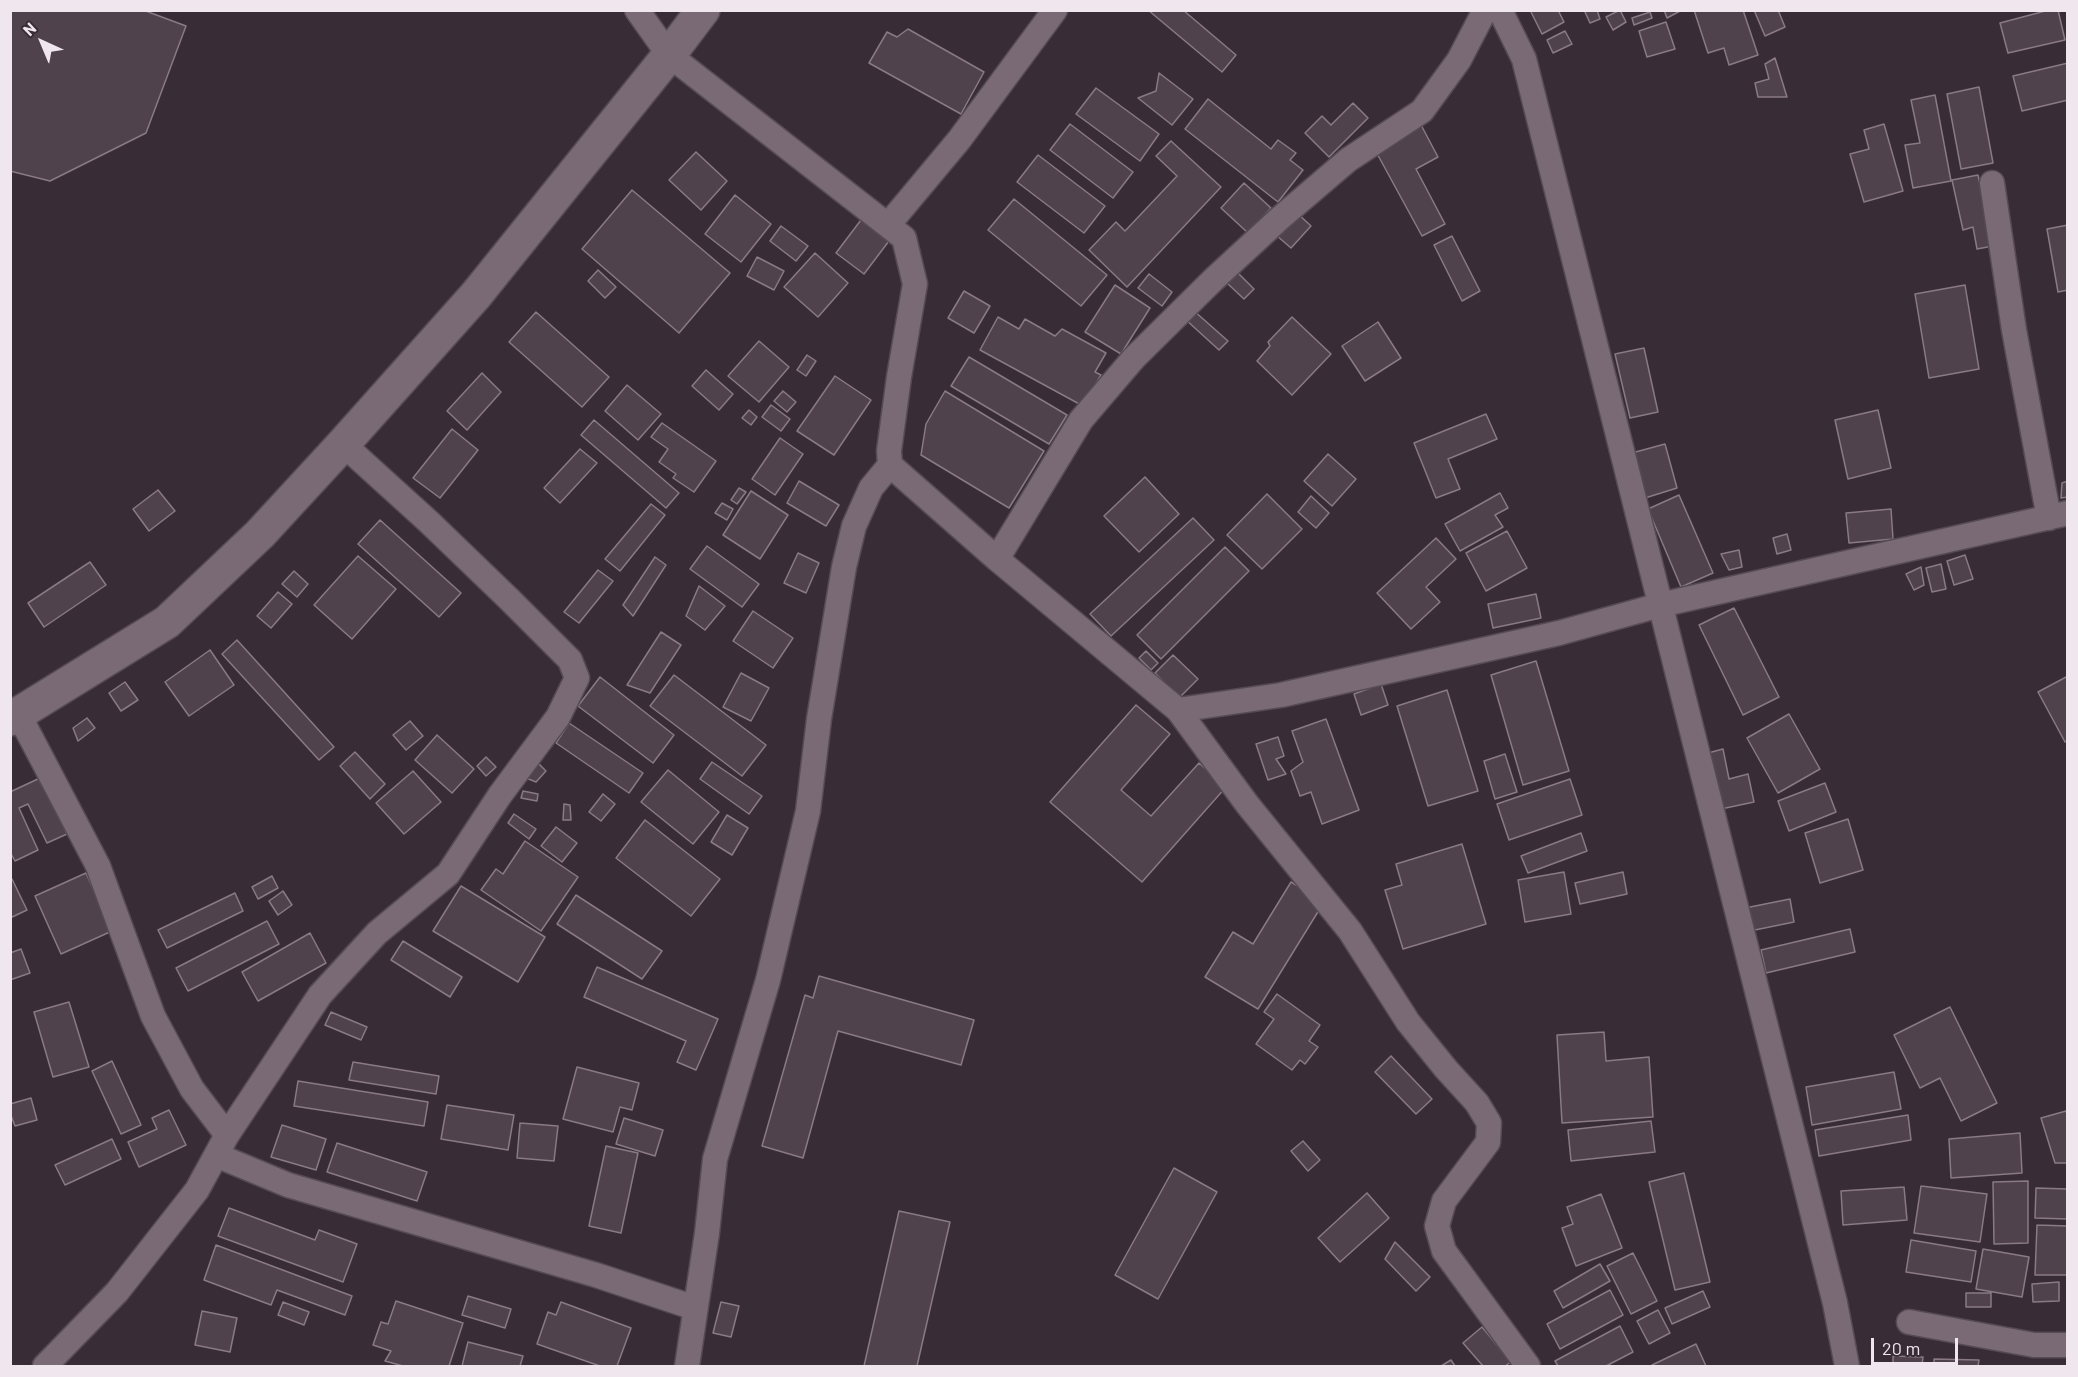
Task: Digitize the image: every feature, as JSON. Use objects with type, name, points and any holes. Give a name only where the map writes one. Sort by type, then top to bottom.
[{"type":"main road","points":[[15,717],[167,622],[260,534],[476,295],[669,56],[703,10]]},
{"type":"street","points":[[637,10],[669,56],[904,238],[915,284],[889,452],[891,465],[997,559],[1178,710],[1247,804],[1350,931],[1408,1022],[1446,1070],[1477,1103],[1489,1123],[1488,1142],[1444,1201],[1437,1226],[1444,1251],[1528,1366]]},
{"type":"street","points":[[888,225],[958,140],[1055,10]]},
{"type":"street","points":[[997,559],[1081,420],[1134,358],[1254,242],[1348,160],[1422,111],[1459,60],[1485,10]]},
{"type":"street","points":[[1500,10],[1524,59],[1832,1292],[1847,1366]]},
{"type":"street","points":[[1178,710],[1281,695],[1559,633],[1660,605],[1870,556],[2058,515],[2014,330],[1992,183]]},
{"type":"street","points":[[45,1366],[117,1292],[196,1190],[222,1145],[320,995],[376,933],[448,874],[500,795],[558,717],[577,678],[570,660],[518,608],[429,522],[343,444]]},
{"type":"street","points":[[687,1366],[707,1233],[715,1159],[768,980],[808,810],[819,719],[844,567],[855,526],[871,488],[891,465]]},
{"type":"street","points":[[15,717],[98,866],[153,1016],[222,1145],[288,1185],[596,1275],[695,1308]]},
{"type":"street","points":[[1909,1322],[2034,1345],[2067,1346]]},
{"type":"building","points":[[10,10],[143,10],[186,26],[146,133],[50,181],[10,171]]},
{"type":"building","points":[[1148,10],[1183,10],[1236,55],[1222,72]]},
{"type":"building","points":[[1530,10],[1558,10],[1564,22],[1542,34]]},
{"type":"building","points":[[1597,10],[1600,19],[1590,23],[1585,12]]},
{"type":"building","points":[[1620,10],[1626,22],[1613,30],[1606,17]]},
{"type":"building","points":[[1664,10],[1682,10],[1667,18]]},
{"type":"building","points":[[1694,10],[1743,10],[1758,55],[1729,65],[1724,48],[1708,53]]},
{"type":"building","points":[[1754,10],[1778,10],[1785,27],[1765,36]]},
{"type":"building","points":[[2049,10],[2058,10],[2065,40],[2008,53],[2000,23]]},
{"type":"building","points":[[1650,12],[1652,18],[1634,25],[1632,18]]},
{"type":"building","points":[[1666,22],[1675,49],[1647,57],[1639,31]]},
{"type":"building","points":[[908,29],[984,72],[961,114],[869,63],[887,32],[897,37]]},
{"type":"building","points":[[1565,31],[1572,44],[1553,53],[1547,40]]},
{"type":"building","points":[[1775,58],[1787,97],[1758,97],[1755,83],[1769,79],[1765,64]]},
{"type":"building","points":[[2068,63],[2068,100],[2022,111],[2013,76]]},
{"type":"building","points":[[1159,73],[1193,99],[1172,125],[1138,98],[1156,91]]},
{"type":"building","points":[[1979,87],[1993,163],[1961,169],[1947,94]]},
{"type":"building","points":[[1096,88],[1159,134],[1140,161],[1076,114]]},
{"type":"building","points":[[1935,95],[1951,181],[1913,188],[1905,145],[1920,143],[1911,100]]},
{"type":"building","points":[[1208,99],[1271,149],[1278,140],[1296,153],[1290,160],[1303,170],[1278,202],[1185,129]]},
{"type":"building","points":[[1353,103],[1368,118],[1329,157],[1305,133],[1322,116],[1331,125]]},
{"type":"building","points":[[1420,123],[1438,157],[1416,169],[1445,224],[1422,236],[1374,148]]},
{"type":"building","points":[[1070,124],[1133,172],[1113,198],[1050,150]]},
{"type":"building","points":[[1884,124],[1903,191],[1864,202],[1850,154],[1869,149],[1864,130]]},
{"type":"building","points":[[1171,141],[1221,187],[1127,287],[1089,250],[1116,222],[1125,231],[1177,176],[1156,156]]},
{"type":"building","points":[[696,152],[727,181],[701,210],[669,180]]},
{"type":"building","points":[[1038,155],[1105,206],[1084,233],[1017,182]]},
{"type":"building","points":[[1978,175],[1993,246],[1977,249],[1973,227],[1963,230],[1952,180]]},
{"type":"building","points":[[1244,183],[1271,208],[1248,233],[1221,208]]},
{"type":"building","points":[[632,190],[730,273],[679,333],[582,249]]},
{"type":"building","points":[[735,195],[771,224],[741,262],[705,234]]},
{"type":"building","points":[[1014,199],[1107,275],[1081,306],[988,230]]},
{"type":"building","points":[[1296,212],[1311,226],[1291,248],[1276,235]]},
{"type":"building","points":[[864,216],[892,237],[864,274],[836,253]]},
{"type":"building","points":[[2068,225],[2068,290],[2058,292],[2047,229]]},
{"type":"building","points":[[781,226],[808,246],[796,261],[770,241]]},
{"type":"building","points":[[1452,236],[1480,291],[1462,301],[1434,245]]},
{"type":"building","points":[[815,253],[848,283],[818,317],[784,287]]},
{"type":"building","points":[[757,257],[784,271],[774,290],[747,276]]},
{"type":"building","points":[[598,270],[616,287],[605,298],[588,281]]},
{"type":"building","points":[[1238,273],[1254,289],[1244,299],[1227,283]]},
{"type":"building","points":[[1149,274],[1172,292],[1162,306],[1138,288]]},
{"type":"building","points":[[1115,285],[1150,308],[1121,354],[1085,332]]},
{"type":"building","points":[[1965,285],[1979,369],[1929,378],[1915,294]]},
{"type":"building","points":[[964,291],[990,306],[974,333],[948,318]]},
{"type":"building","points":[[1193,310],[1228,341],[1219,350],[1185,319]]},
{"type":"building","points":[[536,312],[609,377],[582,407],[509,342]]},
{"type":"building","points":[[998,317],[1019,329],[1025,319],[1055,336],[1062,329],[1106,353],[1095,372],[1101,375],[1083,406],[980,350]]},
{"type":"building","points":[[1292,317],[1331,354],[1292,395],[1257,361],[1270,346],[1268,342]]},
{"type":"building","points":[[1378,322],[1401,358],[1365,381],[1342,346]]},
{"type":"building","points":[[759,341],[789,367],[759,402],[728,376]]},
{"type":"building","points":[[1644,348],[1658,412],[1630,418],[1615,354]]},
{"type":"building","points":[[807,355],[816,361],[806,376],[797,370]]},
{"type":"building","points":[[969,357],[1067,415],[1049,444],[951,386]]},
{"type":"building","points":[[706,370],[733,394],[719,410],[692,386]]},
{"type":"building","points":[[482,373],[501,392],[467,430],[447,411]]},
{"type":"building","points":[[835,376],[871,400],[834,455],[797,431]]},
{"type":"building","points":[[627,385],[661,414],[638,440],[605,411]]},
{"type":"building","points":[[783,391],[796,402],[787,412],[774,401]]},
{"type":"building","points":[[945,391],[1044,451],[1009,508],[921,455],[926,424]]},
{"type":"building","points":[[771,405],[790,419],[781,431],[762,417]]},
{"type":"building","points":[[749,410],[757,417],[751,425],[742,418]]},
{"type":"building","points":[[1878,410],[1891,468],[1848,479],[1835,420]]},
{"type":"building","points":[[1486,414],[1497,439],[1448,459],[1460,489],[1436,498],[1414,443]]},
{"type":"building","points":[[594,420],[679,493],[666,508],[581,435]]},
{"type":"building","points":[[662,423],[716,461],[694,492],[673,478],[676,474],[659,462],[668,449],[651,437]]},
{"type":"building","points":[[452,429],[478,450],[440,498],[413,478]]},
{"type":"building","points":[[780,438],[803,454],[775,495],[752,479]]},
{"type":"building","points":[[1665,444],[1677,488],[1645,498],[1632,453]]},
{"type":"building","points":[[580,449],[597,463],[560,503],[544,488]]},
{"type":"building","points":[[1328,454],[1356,479],[1332,506],[1304,481]]},
{"type":"building","points":[[1145,477],[1179,514],[1139,552],[1104,516]]},
{"type":"building","points":[[799,481],[839,505],[826,526],[787,503]]},
{"type":"building","points":[[2068,481],[2068,497],[2061,498],[2062,483]]},
{"type":"building","points":[[739,488],[746,492],[737,504],[731,500]]},
{"type":"building","points":[[158,490],[175,511],[149,531],[133,509]]},
{"type":"building","points":[[751,491],[788,515],[760,559],[723,535]]},
{"type":"building","points":[[1500,493],[1508,508],[1495,515],[1503,527],[1460,551],[1445,524]]},
{"type":"building","points":[[1267,494],[1302,529],[1262,569],[1227,535]]},
{"type":"building","points":[[1679,495],[1713,573],[1681,587],[1648,509]]},
{"type":"building","points":[[1311,496],[1329,513],[1316,528],[1298,512]]},
{"type":"building","points":[[722,503],[733,509],[727,520],[715,513]]},
{"type":"building","points":[[651,504],[665,515],[620,571],[605,559]]},
{"type":"building","points":[[1891,509],[1893,539],[1849,543],[1846,513]]},
{"type":"building","points":[[1193,518],[1214,540],[1111,636],[1090,614]]},
{"type":"building","points":[[380,520],[461,593],[439,617],[358,544]]},
{"type":"building","points":[[1507,531],[1527,568],[1486,591],[1466,553]]},
{"type":"building","points":[[1787,534],[1791,550],[1777,554],[1773,538]]},
{"type":"building","points":[[1436,538],[1456,559],[1426,587],[1440,602],[1411,629],[1377,593]]},
{"type":"building","points":[[707,546],[759,584],[742,607],[690,569]]},
{"type":"building","points":[[1225,547],[1249,571],[1161,659],[1137,635]]},
{"type":"building","points":[[1739,550],[1742,567],[1729,570],[1721,554]]},
{"type":"building","points":[[798,553],[819,563],[806,593],[784,583]]},
{"type":"building","points":[[1965,555],[1973,579],[1954,585],[1947,561]]},
{"type":"building","points":[[358,556],[396,589],[352,639],[314,605]]},
{"type":"building","points":[[655,557],[666,565],[633,616],[623,605]]},
{"type":"building","points":[[90,562],[106,585],[44,627],[28,603]]},
{"type":"building","points":[[1941,564],[1946,589],[1932,592],[1926,568]]},
{"type":"building","points":[[1921,567],[1924,585],[1914,590],[1906,574]]},
{"type":"building","points":[[598,570],[613,581],[579,623],[564,612]]},
{"type":"building","points":[[294,571],[308,584],[297,597],[282,584]]},
{"type":"building","points":[[699,586],[725,606],[705,630],[686,616]]},
{"type":"building","points":[[278,592],[292,604],[271,628],[257,616]]},
{"type":"building","points":[[1536,594],[1541,618],[1493,628],[1488,604]]},
{"type":"building","points":[[1734,608],[1779,697],[1743,715],[1699,625]]},
{"type":"building","points":[[753,611],[793,638],[773,668],[733,641]]},
{"type":"building","points":[[661,632],[681,645],[650,693],[627,685]]},
{"type":"building","points":[[237,640],[334,747],[319,760],[222,654]]},
{"type":"building","points":[[210,650],[234,685],[189,716],[165,682]]},
{"type":"building","points":[[1146,651],[1158,663],[1151,670],[1139,658]]},
{"type":"building","points":[[1173,655],[1198,679],[1179,698],[1155,673]]},
{"type":"building","points":[[1536,661],[1569,771],[1523,785],[1491,675]]},
{"type":"building","points":[[741,673],[769,688],[751,721],[723,707]]},
{"type":"building","points":[[674,675],[766,745],[742,776],[650,706]]},
{"type":"building","points":[[2068,676],[2068,740],[2065,742],[2038,692]]},
{"type":"building","points":[[600,677],[674,735],[653,763],[578,706]]},
{"type":"building","points":[[125,682],[138,700],[121,711],[109,693]]},
{"type":"building","points":[[1381,684],[1388,705],[1361,715],[1354,694]]},
{"type":"building","points":[[1447,690],[1478,791],[1428,806],[1397,706]]},
{"type":"building","points":[[1136,705],[1170,734],[1121,790],[1151,816],[1199,763],[1226,787],[1142,882],[1050,802]]},
{"type":"building","points":[[1789,714],[1820,769],[1778,793],[1747,738]]},
{"type":"building","points":[[87,718],[95,728],[78,741],[73,728]]},
{"type":"building","points":[[1326,719],[1359,810],[1322,824],[1311,792],[1300,796],[1291,771],[1303,762],[1292,731]]},
{"type":"building","points":[[410,721],[423,736],[406,750],[393,735]]},
{"type":"building","points":[[569,723],[643,773],[629,793],[556,743]]},
{"type":"building","points":[[437,735],[474,769],[452,793],[415,760]]},
{"type":"building","points":[[1278,737],[1284,756],[1276,759],[1286,774],[1268,780],[1256,744]]},
{"type":"building","points":[[1723,749],[1729,779],[1748,774],[1754,802],[1721,809],[1708,753]]},
{"type":"building","points":[[355,752],[385,784],[370,799],[340,766]]},
{"type":"building","points":[[1505,754],[1517,792],[1495,799],[1484,761]]},
{"type":"building","points":[[486,757],[496,767],[486,776],[477,766]]},
{"type":"building","points":[[535,760],[546,771],[536,782],[521,776]]},
{"type":"building","points":[[712,762],[762,796],[749,814],[700,779]]},
{"type":"building","points":[[668,770],[719,812],[693,844],[641,802]]},
{"type":"building","points":[[413,771],[441,802],[404,834],[376,803]]},
{"type":"building","points":[[40,778],[67,834],[47,843],[28,804],[19,808],[38,850],[15,861],[10,852],[10,792]]},
{"type":"building","points":[[1570,779],[1582,815],[1509,840],[1497,804]]},
{"type":"building","points":[[1825,783],[1836,812],[1789,831],[1778,801]]},
{"type":"building","points":[[523,791],[538,794],[537,801],[521,798]]},
{"type":"building","points":[[603,794],[615,804],[601,821],[589,812]]},
{"type":"building","points":[[564,804],[570,805],[571,820],[563,820]]},
{"type":"building","points":[[514,814],[536,829],[529,839],[508,823]]},
{"type":"building","points":[[727,815],[748,828],[732,855],[711,842]]},
{"type":"building","points":[[1848,819],[1863,870],[1820,883],[1805,833]]},
{"type":"building","points":[[645,820],[720,879],[691,916],[616,858]]},
{"type":"building","points":[[556,827],[577,843],[562,862],[541,846]]},
{"type":"building","points":[[1581,833],[1587,851],[1528,873],[1521,856]]},
{"type":"building","points":[[525,841],[578,877],[541,931],[481,890],[496,869],[503,874]]},
{"type":"building","points":[[1462,844],[1486,924],[1403,949],[1385,890],[1402,885],[1396,864]]},
{"type":"building","points":[[1564,872],[1571,914],[1525,922],[1518,880]]},
{"type":"building","points":[[1623,872],[1627,894],[1580,904],[1575,883]]},
{"type":"building","points":[[86,873],[112,931],[61,954],[35,896]]},
{"type":"building","points":[[272,876],[278,888],[258,899],[252,887]]},
{"type":"building","points":[[12,879],[27,910],[10,918],[10,880]]},
{"type":"building","points":[[1291,882],[1324,902],[1258,1009],[1205,977],[1233,932],[1253,944]]},
{"type":"building","points":[[461,886],[545,937],[518,982],[433,931]]},
{"type":"building","points":[[283,891],[292,905],[278,915],[269,901]]},
{"type":"building","points":[[235,893],[243,911],[167,948],[158,930]]},
{"type":"building","points":[[576,895],[662,951],[642,979],[557,924]]},
{"type":"building","points":[[1790,899],[1794,922],[1750,931],[1745,908]]},
{"type":"building","points":[[267,921],[279,944],[188,991],[176,968]]},
{"type":"building","points":[[1850,929],[1855,952],[1766,973],[1761,950]]},
{"type":"building","points":[[310,933],[326,963],[258,1001],[242,972]]},
{"type":"building","points":[[403,941],[462,977],[450,997],[391,960]]},
{"type":"building","points":[[21,949],[30,973],[10,980],[10,953]]},
{"type":"building","points":[[597,967],[718,1019],[696,1070],[677,1062],[686,1041],[584,997]]},
{"type":"building","points":[[819,976],[974,1020],[961,1065],[838,1031],[803,1158],[762,1146],[805,995],[813,998]]},
{"type":"building","points":[[1277,994],[1320,1025],[1309,1041],[1318,1047],[1305,1064],[1300,1060],[1292,1070],[1256,1044],[1274,1019],[1264,1012]]},
{"type":"building","points":[[69,1002],[89,1067],[53,1077],[34,1012]]},
{"type":"building","points":[[1950,1007],[1997,1103],[1961,1121],[1940,1078],[1920,1088],[1894,1035]]},
{"type":"building","points":[[331,1012],[367,1027],[361,1040],[325,1025]]},
{"type":"building","points":[[1604,1032],[1606,1061],[1649,1057],[1653,1117],[1562,1123],[1557,1035]]},
{"type":"building","points":[[1391,1056],[1432,1099],[1416,1114],[1375,1072]]},
{"type":"building","points":[[112,1061],[141,1125],[121,1134],[92,1071]]},
{"type":"building","points":[[353,1062],[439,1076],[436,1094],[349,1080]]},
{"type":"building","points":[[577,1067],[639,1083],[632,1110],[620,1107],[613,1132],[563,1119]]},
{"type":"building","points":[[1894,1072],[1901,1109],[1812,1125],[1806,1087]]},
{"type":"building","points":[[298,1081],[428,1102],[424,1126],[294,1106]]},
{"type":"building","points":[[31,1098],[37,1120],[15,1126],[10,1113],[10,1104]]},
{"type":"building","points":[[447,1105],[514,1115],[508,1150],[441,1139]]},
{"type":"building","points":[[169,1110],[186,1145],[139,1167],[128,1142],[157,1129],[152,1118]]},
{"type":"building","points":[[2066,1111],[2068,1116],[2068,1163],[2055,1163],[2041,1118]]},
{"type":"building","points":[[1908,1115],[1911,1140],[1819,1156],[1815,1130]]},
{"type":"building","points":[[624,1118],[663,1130],[655,1156],[616,1144]]},
{"type":"building","points":[[1651,1121],[1655,1152],[1571,1161],[1568,1130]]},
{"type":"building","points":[[520,1123],[558,1126],[554,1161],[517,1158]]},
{"type":"building","points":[[282,1125],[326,1139],[316,1170],[271,1157]]},
{"type":"building","points":[[2020,1133],[2022,1173],[1951,1178],[1949,1139]]},
{"type":"building","points":[[112,1139],[121,1159],[65,1185],[55,1165]]},
{"type":"building","points":[[1303,1141],[1320,1160],[1308,1171],[1291,1151]]},
{"type":"building","points":[[337,1143],[427,1172],[417,1201],[327,1172]]},
{"type":"building","points":[[606,1146],[638,1153],[621,1233],[589,1226]]},
{"type":"building","points":[[1174,1168],[1217,1192],[1158,1299],[1115,1275]]},
{"type":"building","points":[[1684,1173],[1710,1282],[1675,1290],[1649,1182]]},
{"type":"building","points":[[2028,1181],[2028,1243],[1994,1244],[1993,1182]]},
{"type":"building","points":[[1921,1186],[1987,1194],[1980,1242],[1914,1233]]},
{"type":"building","points":[[1904,1187],[1907,1220],[1843,1225],[1841,1191]]},
{"type":"building","points":[[2036,1188],[2068,1189],[2068,1219],[2035,1218]]},
{"type":"building","points":[[1367,1193],[1389,1218],[1340,1262],[1318,1238]]},
{"type":"building","points":[[1601,1194],[1622,1248],[1576,1266],[1562,1228],[1573,1224],[1567,1207]]},
{"type":"building","points":[[229,1208],[315,1240],[319,1230],[357,1244],[343,1282],[218,1236]]},
{"type":"building","points":[[899,1211],[950,1222],[917,1366],[864,1366]]},
{"type":"building","points":[[2037,1225],[2068,1226],[2068,1275],[2035,1275]]},
{"type":"building","points":[[1911,1240],[1976,1251],[1971,1282],[1906,1272]]},
{"type":"building","points":[[1395,1242],[1430,1277],[1416,1291],[1385,1259]]},
{"type":"building","points":[[216,1245],[352,1296],[345,1315],[277,1290],[271,1305],[204,1280]]},
{"type":"building","points":[[1983,1249],[2029,1257],[2022,1297],[1976,1289]]},
{"type":"building","points":[[1633,1253],[1657,1301],[1631,1314],[1607,1266]]},
{"type":"building","points":[[1600,1264],[1610,1281],[1563,1308],[1554,1291]]},
{"type":"building","points":[[2059,1282],[2059,1301],[2033,1302],[2032,1284]]},
{"type":"building","points":[[1610,1290],[1623,1315],[1560,1349],[1547,1324]]},
{"type":"building","points":[[1703,1291],[1710,1307],[1672,1324],[1665,1308]]},
{"type":"building","points":[[1966,1293],[1991,1293],[1991,1307],[1966,1307]]},
{"type":"building","points":[[468,1296],[511,1309],[505,1328],[462,1315]]},
{"type":"building","points":[[396,1301],[463,1323],[449,1366],[403,1366],[385,1361],[391,1351],[373,1345],[381,1322],[388,1324]]},
{"type":"building","points":[[283,1302],[309,1312],[304,1325],[278,1315]]},
{"type":"building","points":[[561,1302],[631,1328],[617,1366],[600,1366],[537,1344],[548,1312],[556,1315]]},
{"type":"building","points":[[721,1302],[739,1306],[731,1337],[713,1333]]},
{"type":"building","points":[[1658,1310],[1670,1333],[1649,1344],[1637,1321]]},
{"type":"building","points":[[202,1311],[237,1318],[230,1352],[195,1345]]},
{"type":"building","points":[[1620,1326],[1633,1352],[1606,1366],[1558,1366],[1555,1361]]},
{"type":"building","points":[[1482,1327],[1511,1362],[1505,1366],[1483,1366],[1463,1343]]},
{"type":"building","points":[[468,1342],[523,1356],[520,1366],[462,1366]]},
{"type":"building","points":[[1696,1344],[1706,1366],[1652,1365]]},
{"type":"building","points":[[1893,1356],[1923,1357],[1922,1366],[1893,1366]]},
{"type":"building","points":[[1934,1359],[1979,1360],[1978,1366],[1934,1366]]},
{"type":"building","points":[[1451,1360],[1455,1366],[1441,1366]]}]
